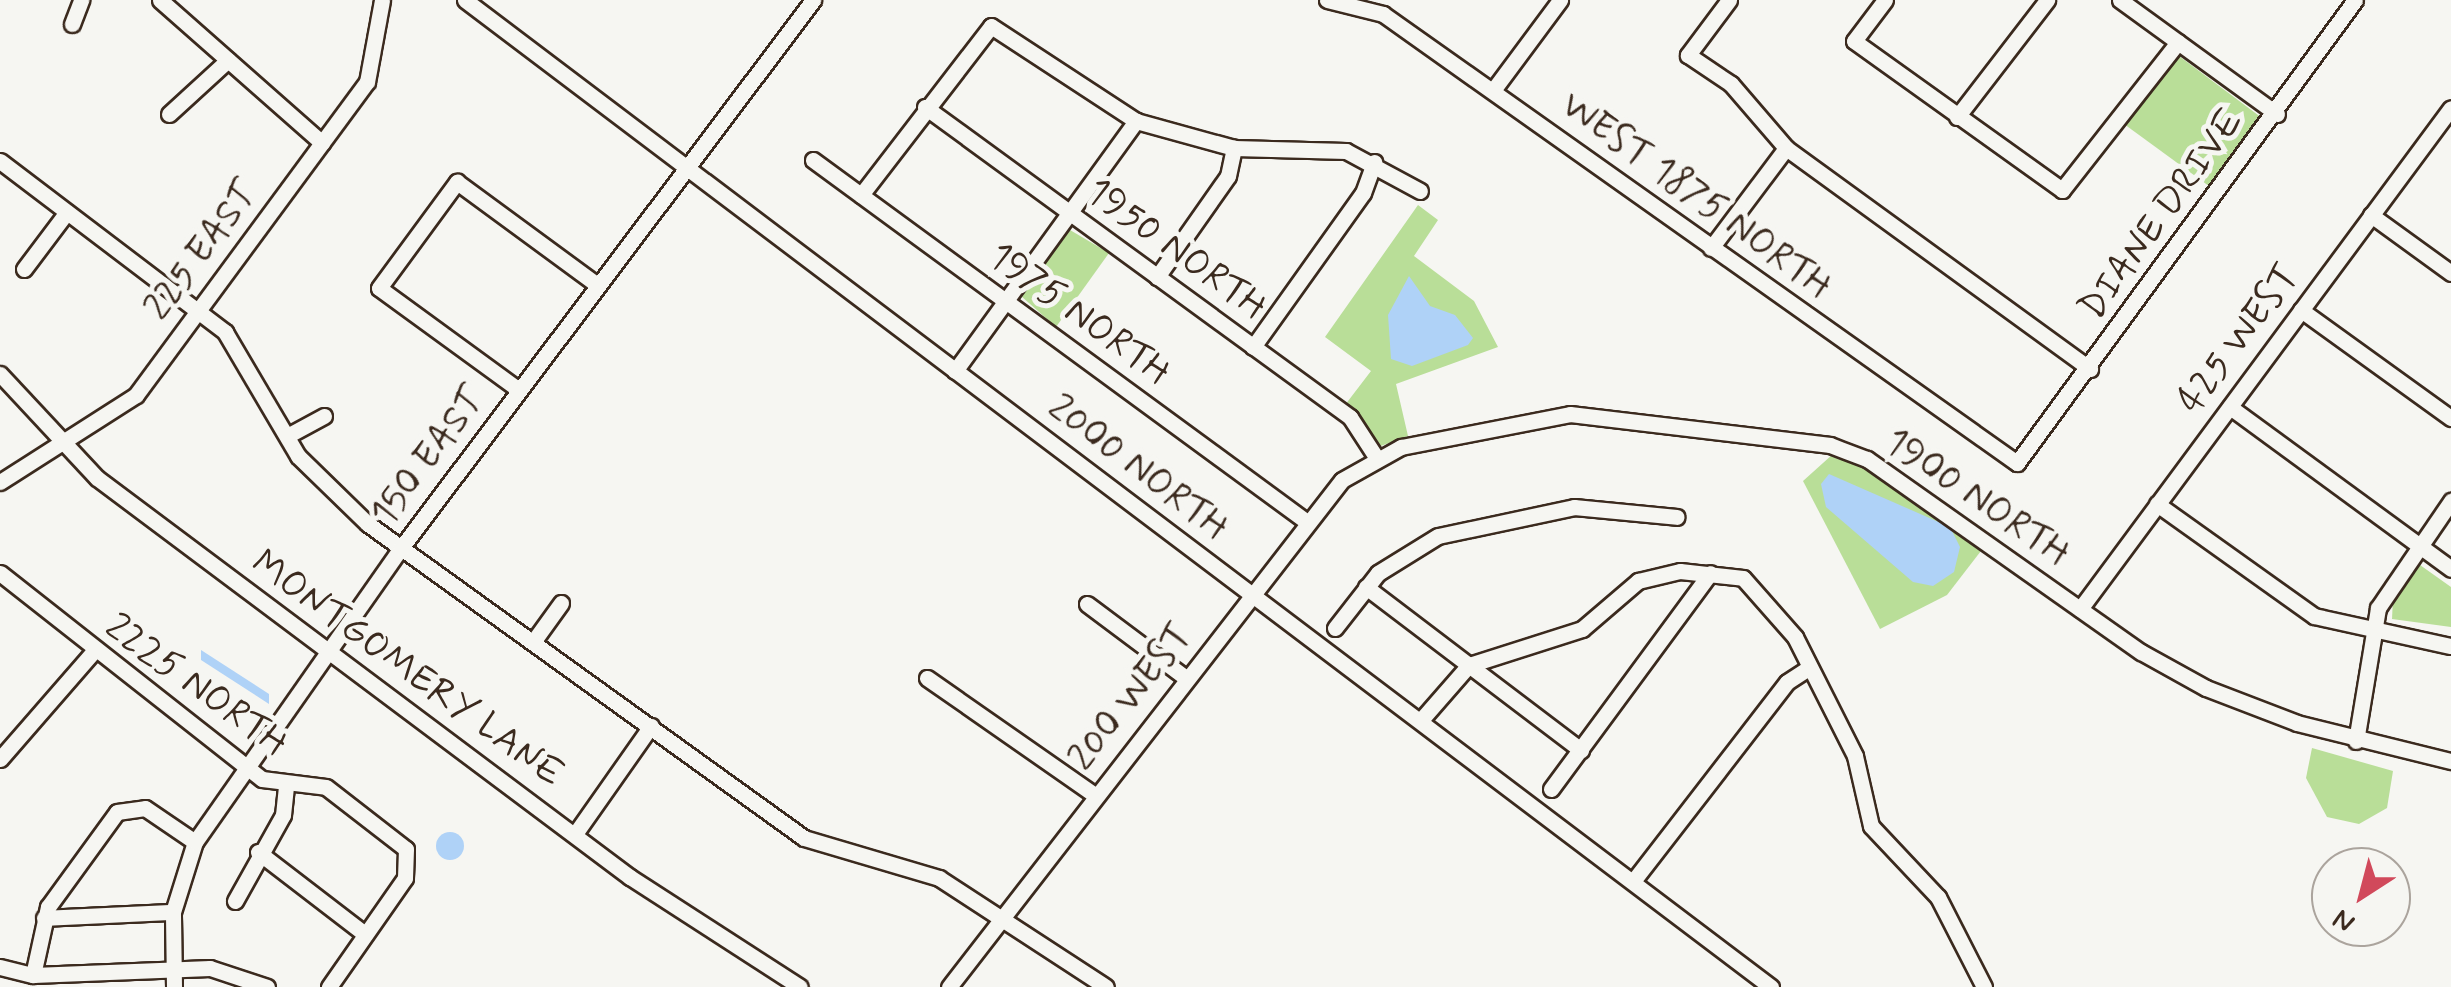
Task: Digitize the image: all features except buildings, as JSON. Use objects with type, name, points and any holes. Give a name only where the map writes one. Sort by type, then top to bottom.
[{"type":"street","points":[[72,24],[81,0]]},
{"type":"street","points":[[160,0],[322,143]]},
{"type":"street","name":"225 EAST","points":[[0,482],[127,405],[367,82],[382,0]]},
{"type":"street","name":"2000 NORTH","points":[[466,0],[1771,987]]},
{"type":"street","name":"150 EAST","points":[[174,987],[174,912],[194,842],[401,548],[683,166],[812,0]]},
{"type":"street","name":"WEST 1875 NORTH","points":[[1327,0],[1383,14],[1494,89],[2016,464]]},
{"type":"street","points":[[1494,89],[1560,0]]},
{"type":"street","points":[[1728,0],[1688,55],[1731,84],[1786,148],[2090,369]]},
{"type":"street","points":[[1885,0],[1854,40],[2062,190],[2178,42]]},
{"type":"street","points":[[1957,117],[2046,0]]},
{"type":"street","points":[[2120,0],[2277,114]]},
{"type":"street","name":"DIANE DRIVE","points":[[2016,464],[2277,114],[2355,0]]},
{"type":"street","points":[[861,195],[992,26],[1136,121],[1234,148],[1346,151],[1374,162],[1420,191]]},
{"type":"street","points":[[169,114],[228,60]]},
{"type":"street","name":"1950 NORTH","points":[[925,108],[1350,418],[1376,457]]},
{"type":"street","name":"425 WEST","points":[[2080,608],[2448,119]]},
{"type":"street","points":[[955,371],[1136,121]]},
{"type":"street","points":[[1157,277],[1228,176],[1234,148]]},
{"type":"street","points":[[1711,248],[1786,148]]},
{"type":"street","name":"1975 NORTH","points":[[813,160],[1306,522]]},
{"type":"street","points":[[0,162],[197,310],[247,355],[287,436],[314,476],[401,548],[804,838],[940,878],[1006,916],[1106,987]]},
{"type":"street","points":[[1253,346],[1363,192],[1374,162]]},
{"type":"street","points":[[520,390],[378,288],[457,182],[596,284]]},
{"type":"street","points":[[24,269],[67,212]]},
{"type":"street","points":[[2372,215],[2451,273]]},
{"type":"street","points":[[2301,310],[2451,418]]},
{"type":"street","name":"MONTGOMERY LANE","points":[[0,374],[67,440],[97,478],[575,834],[800,987]]},
{"type":"street","points":[[2230,406],[2451,570]]},
{"type":"street","name":"1900 NORTH","points":[[1376,457],[1570,414],[1830,444],[1901,480],[2080,608],[2206,688],[2356,741],[2451,761]]},
{"type":"street","points":[[287,436],[324,416]]},
{"type":"street","name":"200 WEST","points":[[949,987],[1306,522],[1376,457]]},
{"type":"street","points":[[2356,741],[2384,596],[2451,500]]},
{"type":"street","points":[[2158,504],[2314,616],[2374,633],[2451,646]]},
{"type":"street","points":[[1335,628],[1366,587],[1404,551],[1473,525],[1574,507],[1678,516]]},
{"type":"street","points":[[1551,789],[1710,573]]},
{"type":"street","points":[[1421,720],[1469,665],[1582,628],[1622,592],[1662,574],[1710,573],[1758,589],[1810,667],[1855,756],[1871,826],[1938,897],[1984,987]]},
{"type":"street","name":"2225 NORTH","points":[[0,574],[93,652],[247,767],[286,786],[326,787],[409,859],[365,934]]},
{"type":"street","points":[[1366,587],[1581,750]]},
{"type":"street","points":[[532,642],[561,603]]},
{"type":"street","points":[[1088,604],[1186,678]]},
{"type":"street","points":[[0,759],[93,652]]},
{"type":"street","points":[[1634,880],[1787,682],[1810,667]]},
{"type":"street","points":[[927,678],[1096,796]]},
{"type":"street","points":[[575,834],[651,726]]},
{"type":"street","points":[[235,901],[258,852],[283,815],[286,786]]},
{"type":"street","points":[[32,975],[44,918],[130,805],[194,842]]},
{"type":"street","points":[[258,852],[365,934],[328,987]]},
{"type":"street","points":[[44,918],[174,912]]},
{"type":"street","points":[[0,966],[32,975],[173,967],[233,972],[267,987]]},
{"type":"green space","points":[[2179,56],[2262,118],[2213,189],[2124,124]]},
{"type":"green space","points":[[1418,205],[1438,220],[1414,256],[1474,301],[1498,347],[1396,384],[1408,436],[1378,447],[1345,405],[1371,371],[1325,337]]},
{"type":"green space","points":[[1070,230],[1109,253],[1056,327],[1021,296]]},
{"type":"green space","points":[[1833,454],[1867,465],[1984,547],[1947,595],[1880,629],[1803,481]]},
{"type":"green space","points":[[2420,565],[2451,587],[2451,627],[2392,619],[2393,598]]},
{"type":"green space","points":[[2312,748],[2393,771],[2387,808],[2359,824],[2327,817],[2306,778]]},
{"type":"water","points":[[1409,276],[1430,306],[1455,315],[1473,338],[1468,345],[1412,366],[1391,359],[1388,315]]},
{"type":"water","points":[[1829,474],[1950,527],[1960,547],[1954,572],[1933,586],[1913,582],[1826,507],[1821,484]]},
{"type":"water","points":[[201,650],[269,694],[269,704],[201,660]]},
{"type":"water","points":[[450,832],[460,836],[464,846],[460,856],[450,860],[440,856],[436,846],[440,836]]}]
